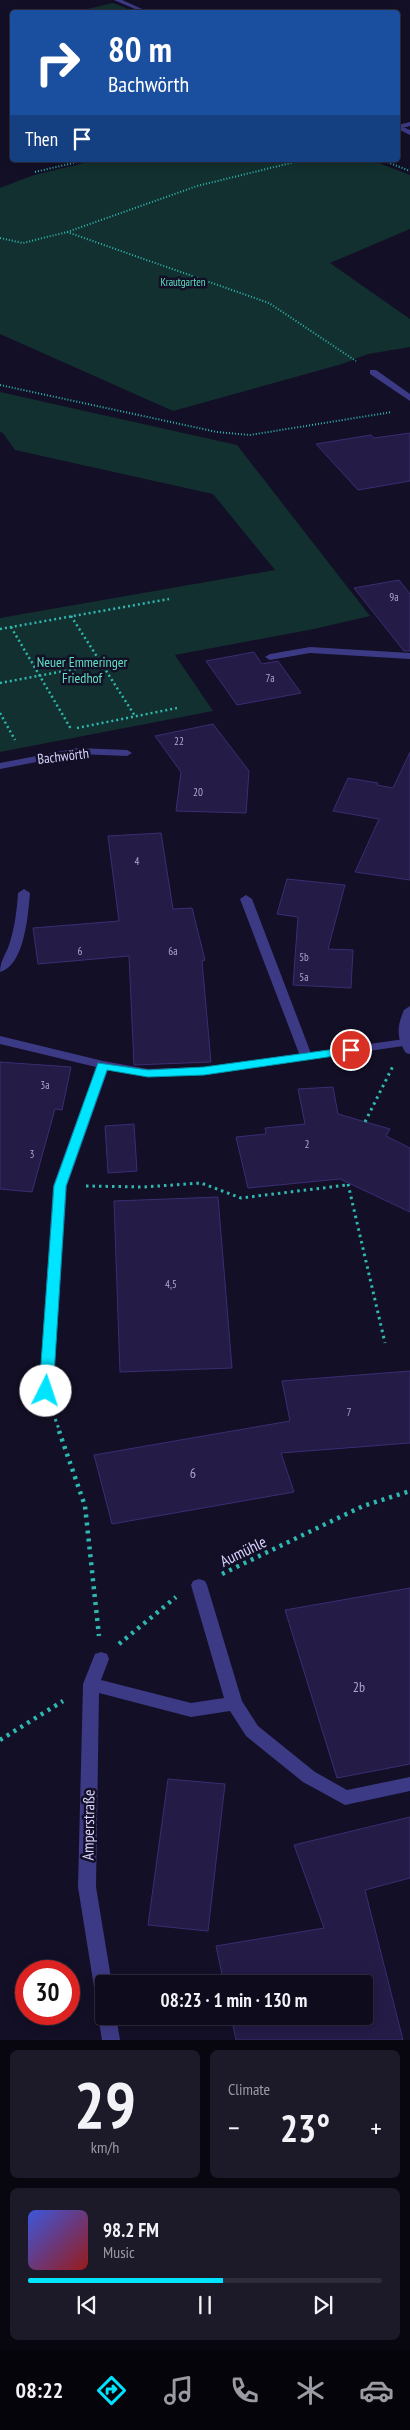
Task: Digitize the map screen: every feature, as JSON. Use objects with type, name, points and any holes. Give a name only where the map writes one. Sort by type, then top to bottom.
[{"type":"street","points":[[117,0],[141,10]]},
{"type":"street","points":[[373,372],[410,398]]},
{"type":"street","points":[[270,657],[310,650],[410,656]]},
{"type":"street","name":"Bachwörth","points":[[0,766],[78,751],[127,754]]},
{"type":"street","points":[[0,968],[9,961],[22,920],[24,893]]},
{"type":"street","points":[[246,899],[306,1056]]},
{"type":"street","points":[[0,1040],[102,1065],[148,1073],[204,1071],[306,1056],[407,1046],[404,1023],[410,1010]]},
{"type":"street","points":[[46,1391],[60,1186],[102,1065]]},
{"type":"street","points":[[199,1585],[234,1703],[252,1731],[309,1777],[345,1798],[410,1784]]},
{"type":"street","name":"Amperstraße","points":[[101,1658],[91,1684],[87,1887],[101,1975]]},
{"type":"street","points":[[91,1684],[191,1710],[234,1703]]},
{"type":"street","points":[[108,2025],[111,2040]]},
{"type":"path","points":[[35,172],[78,162]]},
{"type":"path","points":[[0,238],[23,243],[67,232],[197,186],[295,162]]},
{"type":"path","points":[[387,162],[410,171]]},
{"type":"path","points":[[67,232],[269,303],[373,372]]},
{"type":"path","points":[[0,384],[217,432],[250,435],[401,411]]},
{"type":"path","points":[[0,629],[169,599]]},
{"type":"path","points":[[71,616],[135,716]]},
{"type":"path","points":[[11,627],[71,729]]},
{"type":"path","points":[[0,683],[102,664]]},
{"type":"path","points":[[62,731],[177,708]]},
{"type":"path","points":[[0,713],[15,740]]},
{"type":"path","points":[[7,741],[24,738]]},
{"type":"path","points":[[364,1122],[407,1046]]},
{"type":"path","points":[[60,1186],[144,1187],[201,1183],[241,1198],[348,1184],[385,1343]]},
{"type":"path","points":[[46,1391],[84,1506],[101,1658]]},
{"type":"path","name":"Aumühle","points":[[101,1658],[171,1599],[363,1506],[410,1491]]},
{"type":"path","points":[[0,1740],[91,1684]]},
{"type":"green space","points":[[113,3],[131,10],[83,10]]},
{"type":"green space","name":"Krautgarten","points":[[89,162],[376,162],[410,175],[410,229],[330,263],[410,319],[410,347],[368,354],[342,364],[173,411],[0,334],[0,188],[34,175]]},
{"type":"green space","name":"Neuer Emmeringer Friedhof","points":[[0,392],[237,445],[370,616],[314,629],[175,655],[213,711],[0,752],[0,618],[275,570],[213,494],[15,450],[3,433],[0,432]]},
{"type":"building","points":[[410,433],[410,481],[358,490],[316,444],[371,435],[374,438]]},
{"type":"building","points":[[399,580],[410,594],[410,651],[404,651],[354,588]]},
{"type":"building","points":[[254,652],[262,664],[278,661],[301,693],[237,705],[206,661]]},
{"type":"building","points":[[213,724],[249,771],[246,813],[176,811],[181,772],[155,736]]},
{"type":"building","points":[[410,752],[410,880],[355,872],[379,819],[333,811],[348,778],[378,783],[377,785],[393,788]]},
{"type":"building","points":[[161,833],[173,909],[192,908],[205,960],[202,961],[211,1062],[134,1065],[129,956],[38,964],[33,928],[119,921],[108,836]]},
{"type":"building","points":[[287,879],[345,885],[328,949],[353,950],[351,988],[293,985],[298,917],[277,914]]},
{"type":"building","points":[[0,1062],[71,1067],[62,1110],[55,1109],[32,1192],[0,1189]]},
{"type":"building","points":[[333,1087],[338,1114],[390,1129],[386,1136],[410,1148],[410,1212],[340,1179],[248,1188],[236,1137],[266,1134],[265,1128],[305,1124],[298,1089]]},
{"type":"building","points":[[134,1124],[137,1171],[108,1173],[105,1126]]},
{"type":"building","points":[[218,1197],[232,1368],[120,1372],[114,1201]]},
{"type":"building","points":[[410,1371],[410,1443],[281,1453],[294,1492],[112,1524],[94,1455],[290,1421],[282,1381]]},
{"type":"building","points":[[410,1588],[410,1764],[337,1778],[285,1610]]},
{"type":"building","points":[[168,1779],[225,1784],[208,1931],[148,1925]]},
{"type":"building","points":[[410,1817],[410,1878],[365,1890],[403,2040],[236,2040],[233,2025],[373,2025],[373,1975],[222,1975],[216,1946],[324,1928],[294,1845]]},
{"type":"route","points":[[46,1391],[60,1186],[102,1065],[148,1073],[204,1071],[351,1050]]}]
